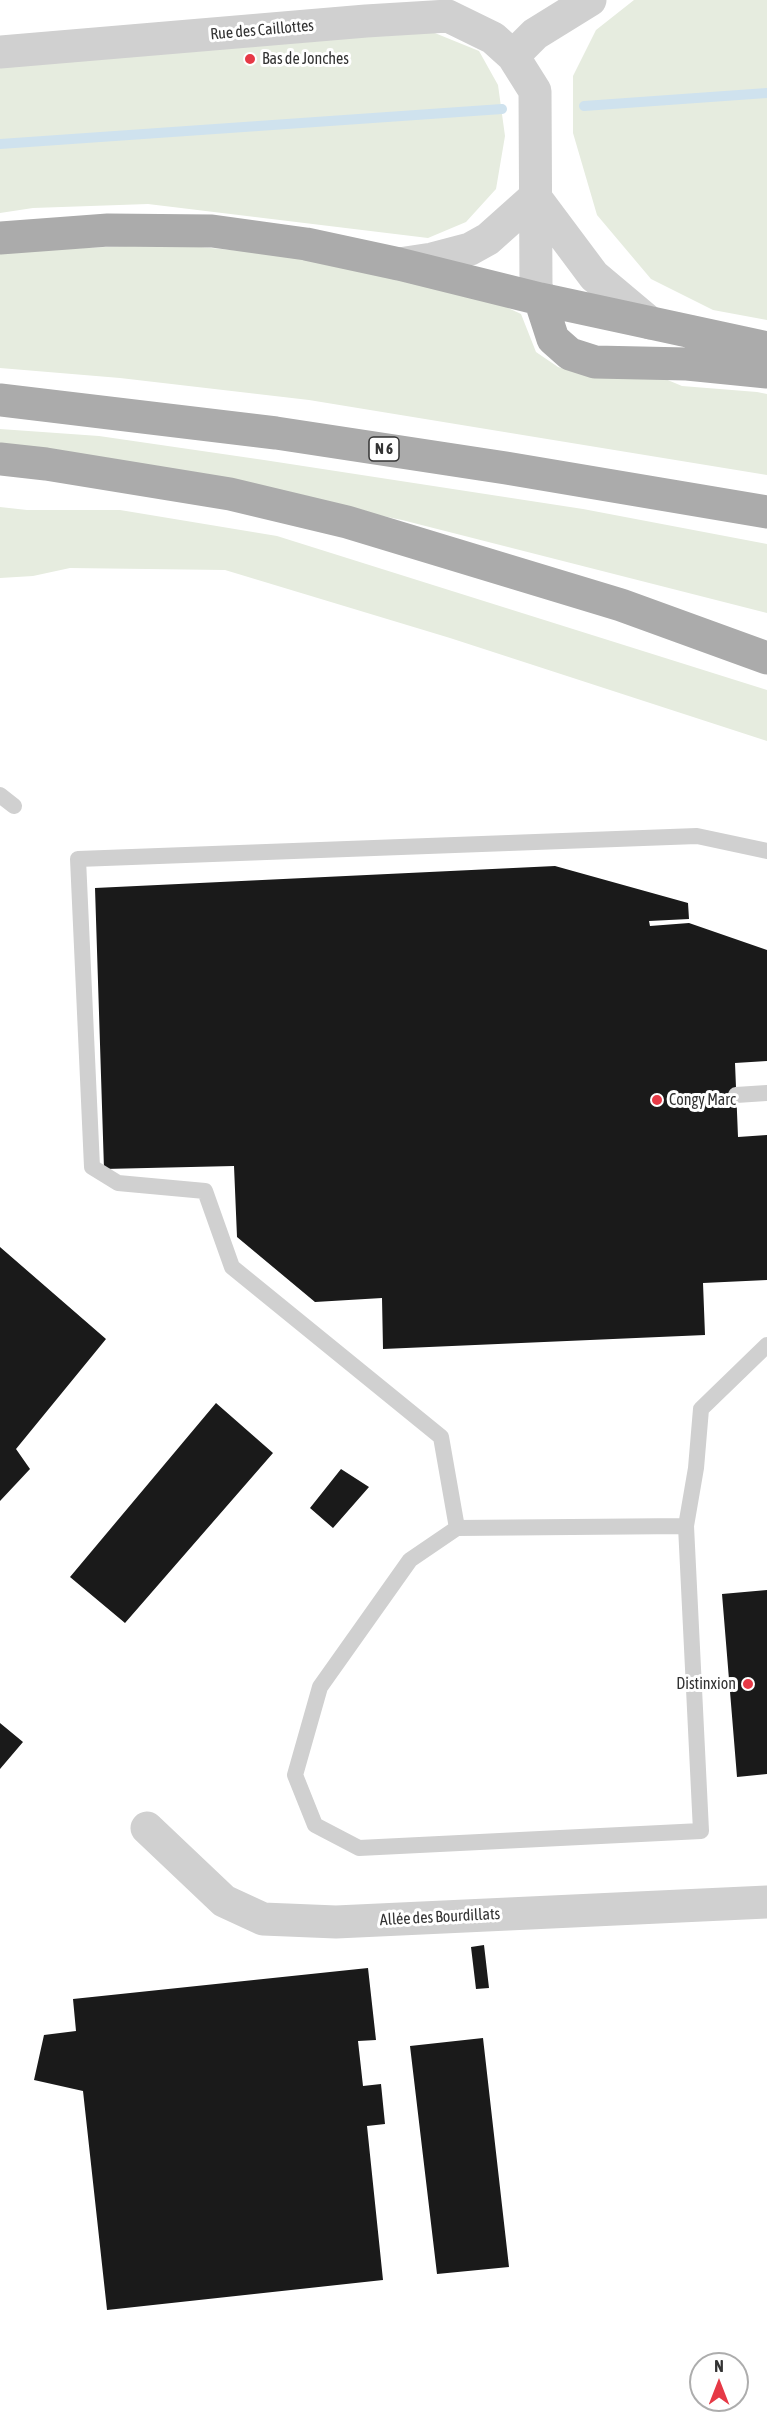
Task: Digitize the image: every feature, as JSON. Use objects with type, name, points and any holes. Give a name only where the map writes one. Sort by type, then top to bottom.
[{"type":"main road","points":[[0,238],[108,230],[212,231],[306,244],[399,264],[540,299],[767,348]]},
{"type":"main road","points":[[540,299],[553,339],[570,354],[595,362],[687,364],[767,372]]},
{"type":"main road","name":"N 6","points":[[0,400],[276,433],[506,468],[767,512]]},
{"type":"main road","points":[[0,459],[46,464],[230,494],[347,522],[621,605],[767,658]]},
{"type":"main road","points":[[621,605],[767,634]]},
{"type":"street","points":[[513,56],[535,34],[590,0]]},
{"type":"street","name":"Rue des Caillottes","points":[[0,52],[448,16],[493,38],[513,56],[535,91],[536,286],[540,299]]},
{"type":"street","points":[[399,264],[432,259],[470,249],[488,239],[535,197],[594,276],[650,323]]},
{"type":"street","name":"Allée des Bourdillats","points":[[147,1828],[224,1902],[263,1919],[336,1922],[767,1902]]},
{"type":"lane","points":[[0,795],[14,806]]},
{"type":"lane","points":[[457,1528],[441,1437],[232,1267],[205,1191],[118,1183],[92,1167],[78,859],[697,836],[767,850]]},
{"type":"lane","points":[[736,1095],[767,1093]]},
{"type":"lane","points":[[686,1526],[457,1528],[410,1560],[320,1687],[295,1775],[315,1825],[359,1848],[701,1831],[686,1526],[696,1468],[701,1409],[767,1345]]},
{"type":"shaded area","points":[[634,0],[767,0],[767,320],[713,310],[651,279],[597,215],[573,133],[573,76],[596,30]]},
{"type":"shaded area","points":[[425,29],[479,51],[498,85],[505,136],[496,189],[466,222],[428,238],[148,204],[33,208],[0,213],[0,64]]},
{"type":"shaded area","points":[[169,244],[315,258],[491,300],[521,314],[536,352],[558,367],[584,375],[658,376],[682,386],[767,394],[767,475],[309,400],[120,378],[0,368],[0,252]]},
{"type":"shaded area","points":[[0,429],[99,436],[264,460],[583,509],[767,544],[767,613],[402,520],[197,478],[0,449]]},
{"type":"shaded area","points":[[0,507],[27,510],[120,510],[277,536],[767,690],[767,741],[450,638],[225,570],[70,568],[33,576],[0,578]]},
{"type":"building","points":[[555,866],[688,903],[689,919],[649,921],[650,926],[689,923],[767,950],[767,1061],[735,1063],[738,1137],[767,1135],[767,1280],[703,1283],[705,1335],[383,1349],[382,1298],[315,1302],[237,1237],[234,1166],[104,1169],[95,888]]},
{"type":"building","points":[[0,1247],[106,1339],[16,1449],[30,1469],[0,1501]]},
{"type":"building","points":[[216,1403],[273,1453],[125,1623],[70,1577]]},
{"type":"building","points":[[341,1469],[369,1487],[333,1528],[310,1508]]},
{"type":"building","name":"Distinxion","points":[[767,1590],[767,1774],[737,1777],[722,1594]]},
{"type":"building","points":[[0,1723],[23,1742],[0,1769]]},
{"type":"building","points":[[484,1945],[489,1988],[476,1989],[471,1947]]},
{"type":"building","points":[[368,1968],[376,2040],[358,2041],[363,2086],[381,2084],[385,2124],[367,2126],[383,2280],[107,2310],[83,2091],[34,2080],[44,2035],[76,2031],[73,1999]]},
{"type":"building","points":[[483,2038],[509,2267],[437,2274],[410,2046]]},
{"type":"waterway","points":[[584,106],[767,93]]},
{"type":"waterway","points":[[0,144],[502,109]]},
{"type":"place","name":"Bas de Jonches","points":[[250,59]]},
{"type":"place","name":"Congy Marc","points":[[657,1100]]},
{"type":"place","name":"Distinxion","points":[[748,1684]]}]
